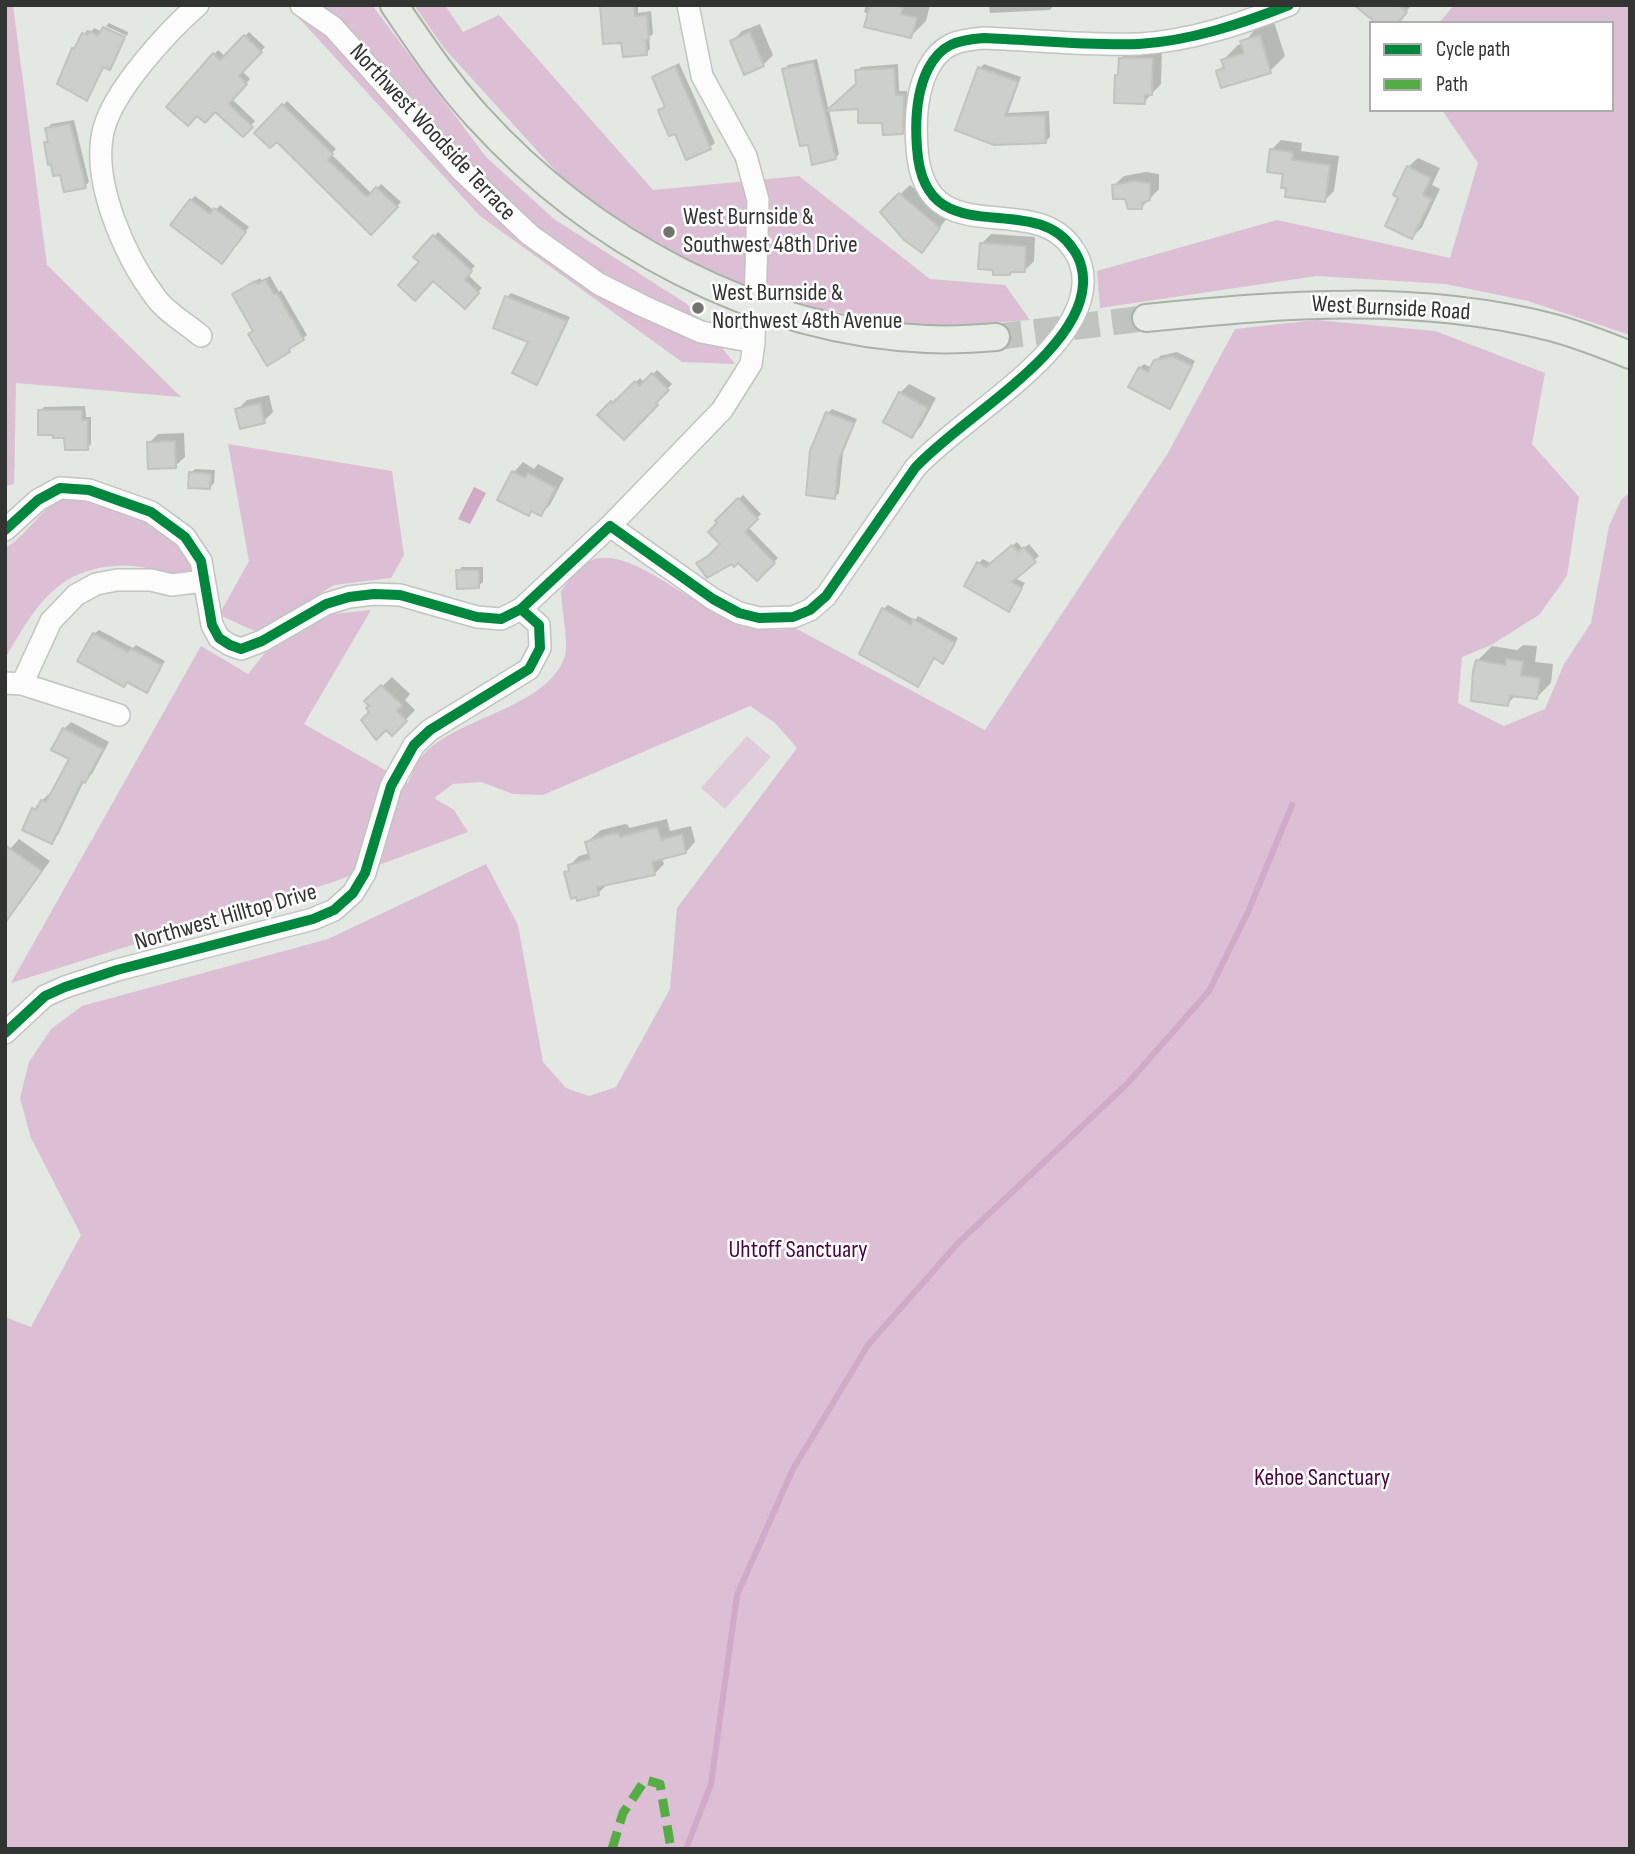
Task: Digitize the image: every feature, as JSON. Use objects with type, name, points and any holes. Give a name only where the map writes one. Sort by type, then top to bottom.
[{"type":"main road","points":[[394,5],[447,80],[475,114],[537,175],[626,242],[756,306],[790,316],[878,334],[927,339],[996,337]]},
{"type":"main road","name":"West Burnside Road","points":[[1146,318],[1330,303],[1410,306],[1535,323],[1630,355]]},
{"type":"street","points":[[198,5],[177,23],[116,100],[104,129],[101,156],[103,178],[122,245],[157,300],[201,336]]},
{"type":"street","name":"Northwest Woodside Terrace","points":[[300,5],[333,27],[460,169],[530,235],[600,284],[643,306],[701,332],[754,342]]},
{"type":"street","points":[[5,530],[38,500],[60,488],[89,490],[151,512],[185,537],[201,561],[212,625],[219,638],[241,649],[262,641],[326,604],[349,597],[400,595],[477,617],[501,619],[521,609],[610,526],[722,410],[751,364],[756,306],[758,200],[746,156],[702,76],[688,5]]},
{"type":"street","points":[[610,526],[713,599],[739,613],[759,618],[776,618],[793,617],[810,610],[826,596],[915,468],[931,450],[1012,387],[1065,332],[1077,312],[1083,283],[1081,267],[1071,245],[1056,232],[1038,224],[968,215],[954,210],[932,195],[923,180],[918,165],[915,124],[923,83],[932,62],[952,43],[966,39],[1138,44],[1175,40],[1210,31],[1289,5]]},
{"type":"street","points":[[119,715],[14,684],[51,621],[76,595],[96,584],[117,580],[151,580],[172,585],[203,580]]},
{"type":"street","name":"Northwest Hilltop Drive","points":[[5,1033],[46,996],[65,988],[117,970],[313,919],[334,910],[354,893],[365,873],[391,786],[414,745],[430,730],[529,669],[540,648],[539,625],[521,609]]},
{"type":"shaded area","points":[[474,487],[486,493],[470,524],[458,519]]},
{"type":"shaded area","points":[[747,736],[771,757],[725,809],[701,788]]},
{"type":"green space","points":[[5,5],[13,5],[47,265],[181,397],[16,383],[14,484],[5,486]]},
{"type":"green space","points":[[287,5],[372,5],[486,157],[554,219],[687,304],[735,364],[682,362],[480,216]]},
{"type":"green space","points":[[414,5],[445,5],[463,32],[499,15],[653,190],[799,176],[930,279],[1005,285],[1030,320],[925,328],[770,300],[661,250],[572,189],[444,48]]},
{"type":"green space","points":[[1454,5],[1630,5],[1630,335],[1528,301],[1446,284],[1317,276],[1100,308],[1097,271],[1277,220],[1450,258],[1478,163],[1443,112],[1614,112],[1614,21],[1441,21]]},
{"type":"green space","points":[[1316,320],[1435,331],[1545,373],[1532,444],[1579,497],[1567,576],[1539,615],[1491,645],[1462,657],[1458,703],[1504,726],[1545,709],[1564,664],[1591,623],[1609,526],[1621,500],[1630,492],[1630,1849],[5,1849],[5,1317],[31,1327],[81,1235],[31,1138],[20,1098],[29,1062],[51,1029],[82,1006],[328,939],[486,864],[518,925],[543,1062],[566,1088],[589,1096],[616,1087],[670,989],[677,908],[797,748],[775,723],[750,706],[543,795],[513,794],[481,782],[453,784],[434,798],[454,810],[468,832],[333,882],[11,983],[201,646],[248,674],[264,654],[332,614],[371,610],[304,724],[408,783],[421,758],[438,742],[521,700],[555,674],[566,651],[561,591],[585,564],[595,559],[607,558],[634,565],[746,624],[771,630],[795,628],[985,730],[1168,453],[1235,329]]},
{"type":"green space","points":[[228,444],[392,471],[404,555],[391,578],[334,585],[257,632],[219,615],[249,561]]},
{"type":"green space","points":[[73,496],[128,514],[167,533],[184,547],[201,572],[172,573],[131,566],[106,567],[86,572],[53,591],[28,621],[5,659],[5,548],[53,504]]},
{"type":"building","points":[[600,5],[634,5],[635,16],[647,15],[647,55],[623,57],[621,43],[603,44]]},
{"type":"building","points":[[870,5],[894,5],[903,8],[901,14],[917,18],[911,38],[864,27]]},
{"type":"building","points":[[1354,5],[1398,5],[1407,12],[1400,21],[1374,21]]},
{"type":"building","points":[[103,27],[125,37],[110,70],[103,67],[87,101],[57,84],[72,48],[74,49],[82,33],[87,35],[89,31],[98,36]]},
{"type":"building","points":[[750,32],[764,66],[744,75],[730,41]]},
{"type":"building","points":[[244,35],[262,52],[239,76],[247,84],[229,104],[253,127],[243,137],[215,112],[205,123],[197,116],[188,126],[166,107],[213,53],[220,60]]},
{"type":"building","points":[[1260,35],[1271,73],[1221,88],[1216,71],[1224,68],[1221,60],[1244,53],[1240,41]]},
{"type":"building","points":[[1119,58],[1153,58],[1152,95],[1145,95],[1145,104],[1114,103]]},
{"type":"building","points":[[813,62],[836,159],[812,165],[808,145],[800,146],[782,69]]},
{"type":"building","points":[[675,66],[711,149],[686,160],[675,134],[669,136],[661,118],[658,110],[665,107],[652,77]]},
{"type":"building","points":[[978,67],[1018,82],[1005,116],[1045,115],[1046,143],[994,145],[955,130]]},
{"type":"building","points":[[894,68],[896,95],[904,95],[903,134],[883,135],[882,123],[858,123],[858,109],[826,111],[856,84],[855,70]]},
{"type":"building","points":[[282,104],[333,154],[328,160],[367,197],[376,187],[398,207],[371,235],[277,142],[270,148],[254,133]]},
{"type":"building","points":[[70,124],[86,188],[64,192],[60,175],[53,176],[51,164],[48,165],[44,142],[48,142],[45,128]]},
{"type":"building","points":[[1270,149],[1293,152],[1292,160],[1330,165],[1325,202],[1285,197],[1286,188],[1281,188],[1283,174],[1267,172]]},
{"type":"building","points":[[1407,166],[1431,178],[1423,195],[1432,199],[1412,239],[1385,226],[1398,198],[1393,195]]},
{"type":"building","points":[[1135,181],[1150,183],[1150,200],[1142,203],[1142,209],[1128,209],[1125,199],[1113,199],[1112,185]]},
{"type":"building","points":[[899,193],[940,228],[922,253],[904,240],[880,212]]},
{"type":"building","points":[[190,199],[210,214],[214,208],[246,232],[222,264],[170,225]]},
{"type":"building","points":[[433,235],[472,271],[465,280],[479,293],[465,309],[433,281],[415,301],[398,285],[419,262],[413,257]]},
{"type":"building","points":[[980,243],[1026,246],[1025,272],[993,275],[993,270],[978,269]]},
{"type":"building","points":[[265,279],[274,294],[277,293],[304,340],[267,366],[248,334],[253,331],[232,294],[255,281],[258,284]]},
{"type":"building","points":[[505,296],[567,321],[537,385],[512,373],[528,342],[493,328]]},
{"type":"building","points":[[1172,356],[1192,366],[1170,409],[1128,387],[1139,367],[1148,372],[1154,360]]},
{"type":"building","points":[[652,373],[669,390],[624,440],[597,415],[635,381],[639,386]]},
{"type":"building","points":[[899,392],[928,408],[912,438],[883,422]]},
{"type":"building","points":[[260,403],[265,423],[240,429],[235,409]]},
{"type":"building","points":[[38,410],[82,410],[82,420],[88,420],[88,450],[65,450],[64,438],[38,435]]},
{"type":"building","points":[[826,412],[854,423],[839,459],[835,499],[806,495],[810,451]]},
{"type":"building","points":[[175,441],[176,468],[148,469],[147,442]]},
{"type":"building","points":[[512,471],[525,478],[528,473],[556,488],[541,516],[531,511],[529,516],[497,500]]},
{"type":"building","points":[[189,472],[211,474],[210,489],[188,488]]},
{"type":"building","points":[[738,498],[758,519],[745,532],[775,563],[757,581],[738,563],[707,578],[696,563],[720,544],[708,532]]},
{"type":"building","points":[[1012,545],[1018,552],[1024,547],[1036,562],[1012,582],[1022,588],[1009,612],[964,586],[977,562],[986,567]]},
{"type":"building","points":[[456,570],[479,570],[479,588],[457,589]]},
{"type":"building","points":[[882,608],[911,624],[913,619],[955,643],[943,664],[934,658],[918,687],[859,654]]},
{"type":"building","points":[[93,633],[128,652],[131,648],[162,665],[147,693],[127,682],[124,687],[77,661]]},
{"type":"building","points":[[1506,659],[1523,661],[1521,676],[1540,678],[1537,699],[1510,696],[1508,706],[1471,701],[1476,660],[1506,665]]},
{"type":"building","points":[[381,685],[402,705],[397,711],[407,721],[392,736],[386,730],[376,740],[361,720],[369,712],[366,708],[369,706],[364,701]]},
{"type":"building","points":[[63,728],[103,749],[85,783],[82,781],[52,844],[22,830],[32,808],[36,810],[41,800],[46,802],[69,759],[51,750]]},
{"type":"building","points":[[657,827],[661,840],[682,834],[686,853],[652,862],[655,875],[597,887],[599,895],[577,901],[576,897],[571,899],[564,872],[569,871],[568,865],[590,859],[585,842],[614,833],[620,837]]},
{"type":"building","points":[[5,845],[42,871],[5,923]]},
{"type":"waterway","points":[[686,1849],[711,1784],[737,1595],[793,1469],[868,1345],[959,1242],[1127,1084],[1209,991],[1248,912],[1292,805]]},
{"type":"tunnel","points":[[996,337],[1146,318]]},
{"type":"marked path","points":[[612,1849],[623,1813],[645,1780],[660,1784],[671,1849]]},
{"type":"cycle path","points":[[5,530],[38,500],[60,488],[89,490],[151,512],[185,537],[201,561],[212,625],[219,638],[241,649],[262,641],[326,604],[349,597],[374,594],[400,595],[477,617],[501,619],[521,609],[610,526],[713,599],[739,613],[759,618],[793,617],[810,610],[826,596],[915,468],[1040,360],[1062,335],[1077,310],[1083,284],[1081,265],[1073,249],[1055,231],[1033,223],[959,212],[939,201],[924,181],[917,148],[917,108],[924,78],[938,54],[958,42],[984,38],[1101,44],[1158,42],[1215,30],[1289,5]]},
{"type":"cycle path","points":[[5,1033],[45,996],[65,987],[117,970],[313,919],[334,910],[353,893],[365,873],[391,786],[414,745],[430,730],[529,669],[540,648],[539,625],[521,609]]},
{"type":"place","name":"West Burnside & Southwest 48th Drive","points":[[669,232]]},
{"type":"place","name":"West Burnside & Northwest 48th Avenue","points":[[698,308]]},
{"type":"park label","name":"Uhtoff Sanctuary","points":[[798,1251]]},
{"type":"park label","name":"Kehoe Sanctuary","points":[[1322,1479]]}]
